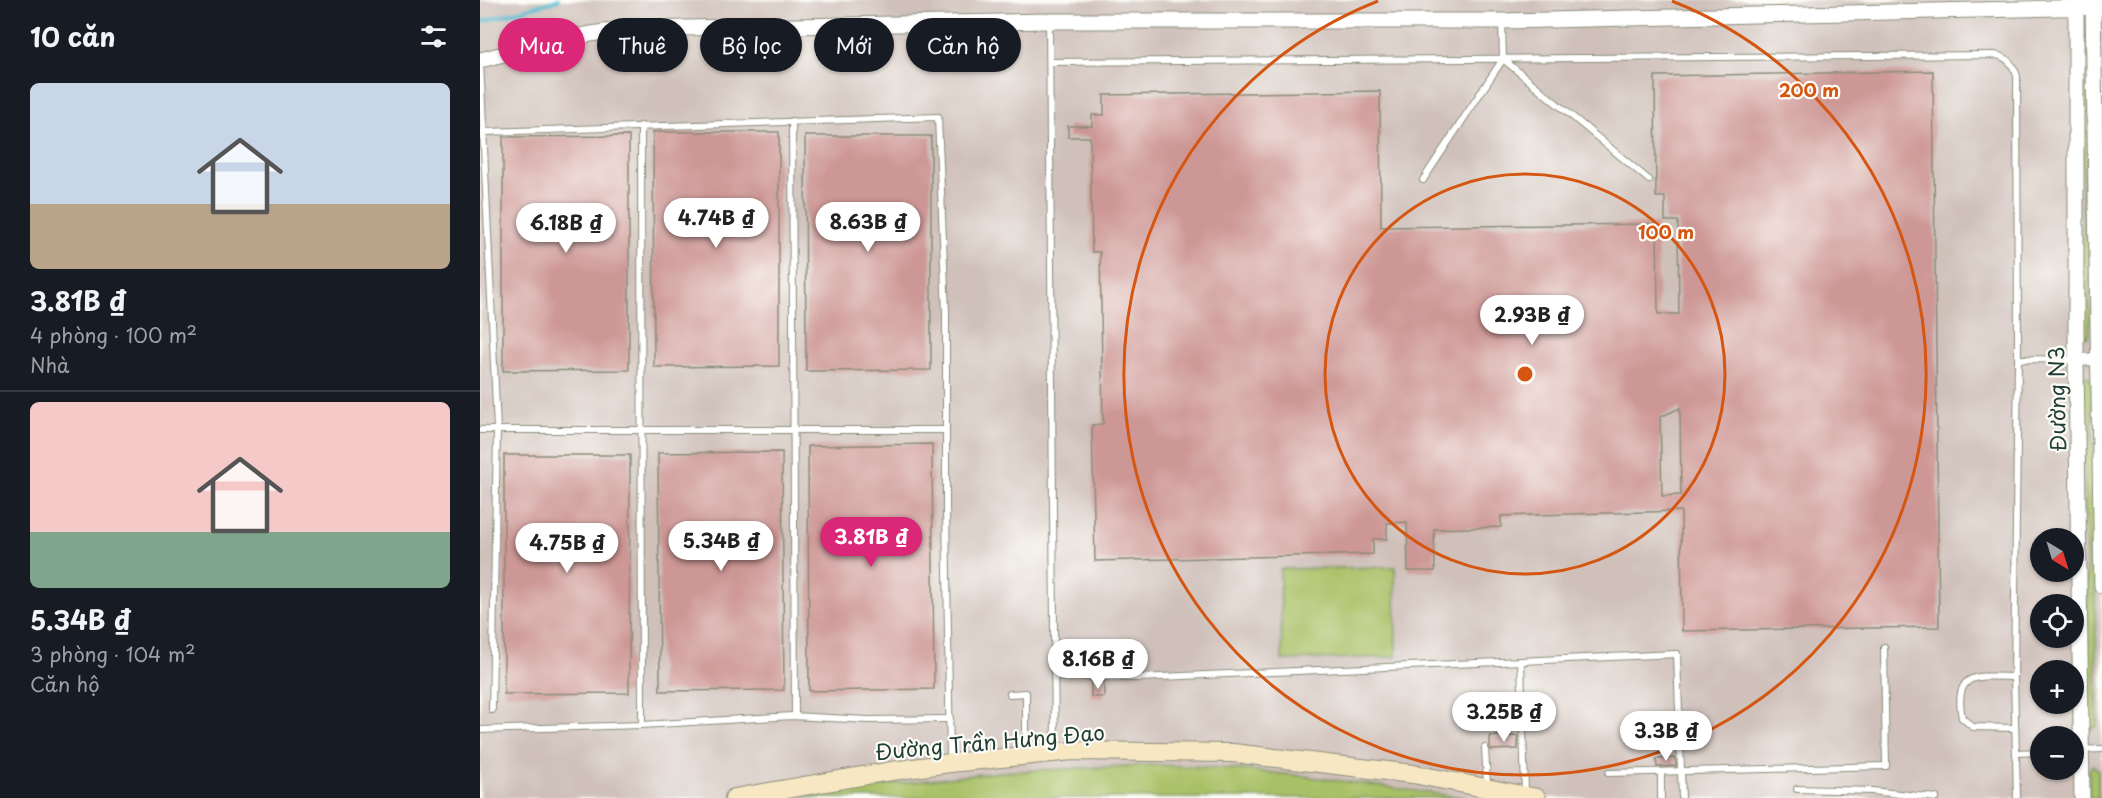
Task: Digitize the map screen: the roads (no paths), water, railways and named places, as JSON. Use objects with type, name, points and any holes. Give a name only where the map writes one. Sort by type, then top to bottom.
[{"type":"main road","name":"Đường Trần Hưng Đạo","points":[[734,798],[842,778],[950,763],[1073,751],[1233,753],[1413,774],[1531,797]]},
{"type":"street","name":"Đường N3","points":[[2076,4],[2077,726]]},
{"type":"street","points":[[480,60],[604,31],[1049,21],[1502,21],[2096,5]]},
{"type":"street","name":"Đường N3","points":[[2096,5],[2102,586]]},
{"type":"street","points":[[2076,360],[2100,363]]},
{"type":"street","name":"Đường N3","points":[[2080,780],[2082,798]]},
{"type":"lane","points":[[1049,21],[1055,753]]},
{"type":"lane","points":[[1423,180],[1503,58],[1502,21]]},
{"type":"lane","points":[[1050,62],[2002,56],[2009,61],[2017,76],[2018,359],[2014,677],[2017,798]]},
{"type":"lane","points":[[1503,58],[1649,180]]},
{"type":"lane","points":[[480,60],[497,429],[492,710]]},
{"type":"lane","points":[[484,132],[938,117],[946,313],[950,763]]},
{"type":"lane","points":[[792,121],[795,716]]},
{"type":"lane","points":[[640,126],[643,429],[642,725]]},
{"type":"lane","points":[[2018,359],[2076,360]]},
{"type":"lane","points":[[481,428],[946,430]]},
{"type":"lane","points":[[1609,773],[1886,766],[1884,647]]},
{"type":"lane","points":[[1054,676],[1138,678],[1677,654],[1682,798]]},
{"type":"lane","points":[[1521,661],[1531,797]]},
{"type":"lane","points":[[2014,677],[1982,676],[1969,680],[1963,684],[1959,700],[1962,718],[1973,727],[2015,729]]},
{"type":"lane","points":[[1010,694],[1026,693],[1026,756]]},
{"type":"lane","points":[[480,730],[642,725],[795,716],[870,720],[950,719]]},
{"type":"lane","points":[[1485,748],[1488,788]]},
{"type":"lane","points":[[2084,750],[2102,749]]},
{"type":"lane","points":[[2016,753],[2030,752]]},
{"type":"lane","points":[[1661,772],[1661,798]]},
{"type":"lane","points":[[1797,789],[1872,791],[1936,798]]},
{"type":"waterway","points":[[480,22],[558,0]]}]
